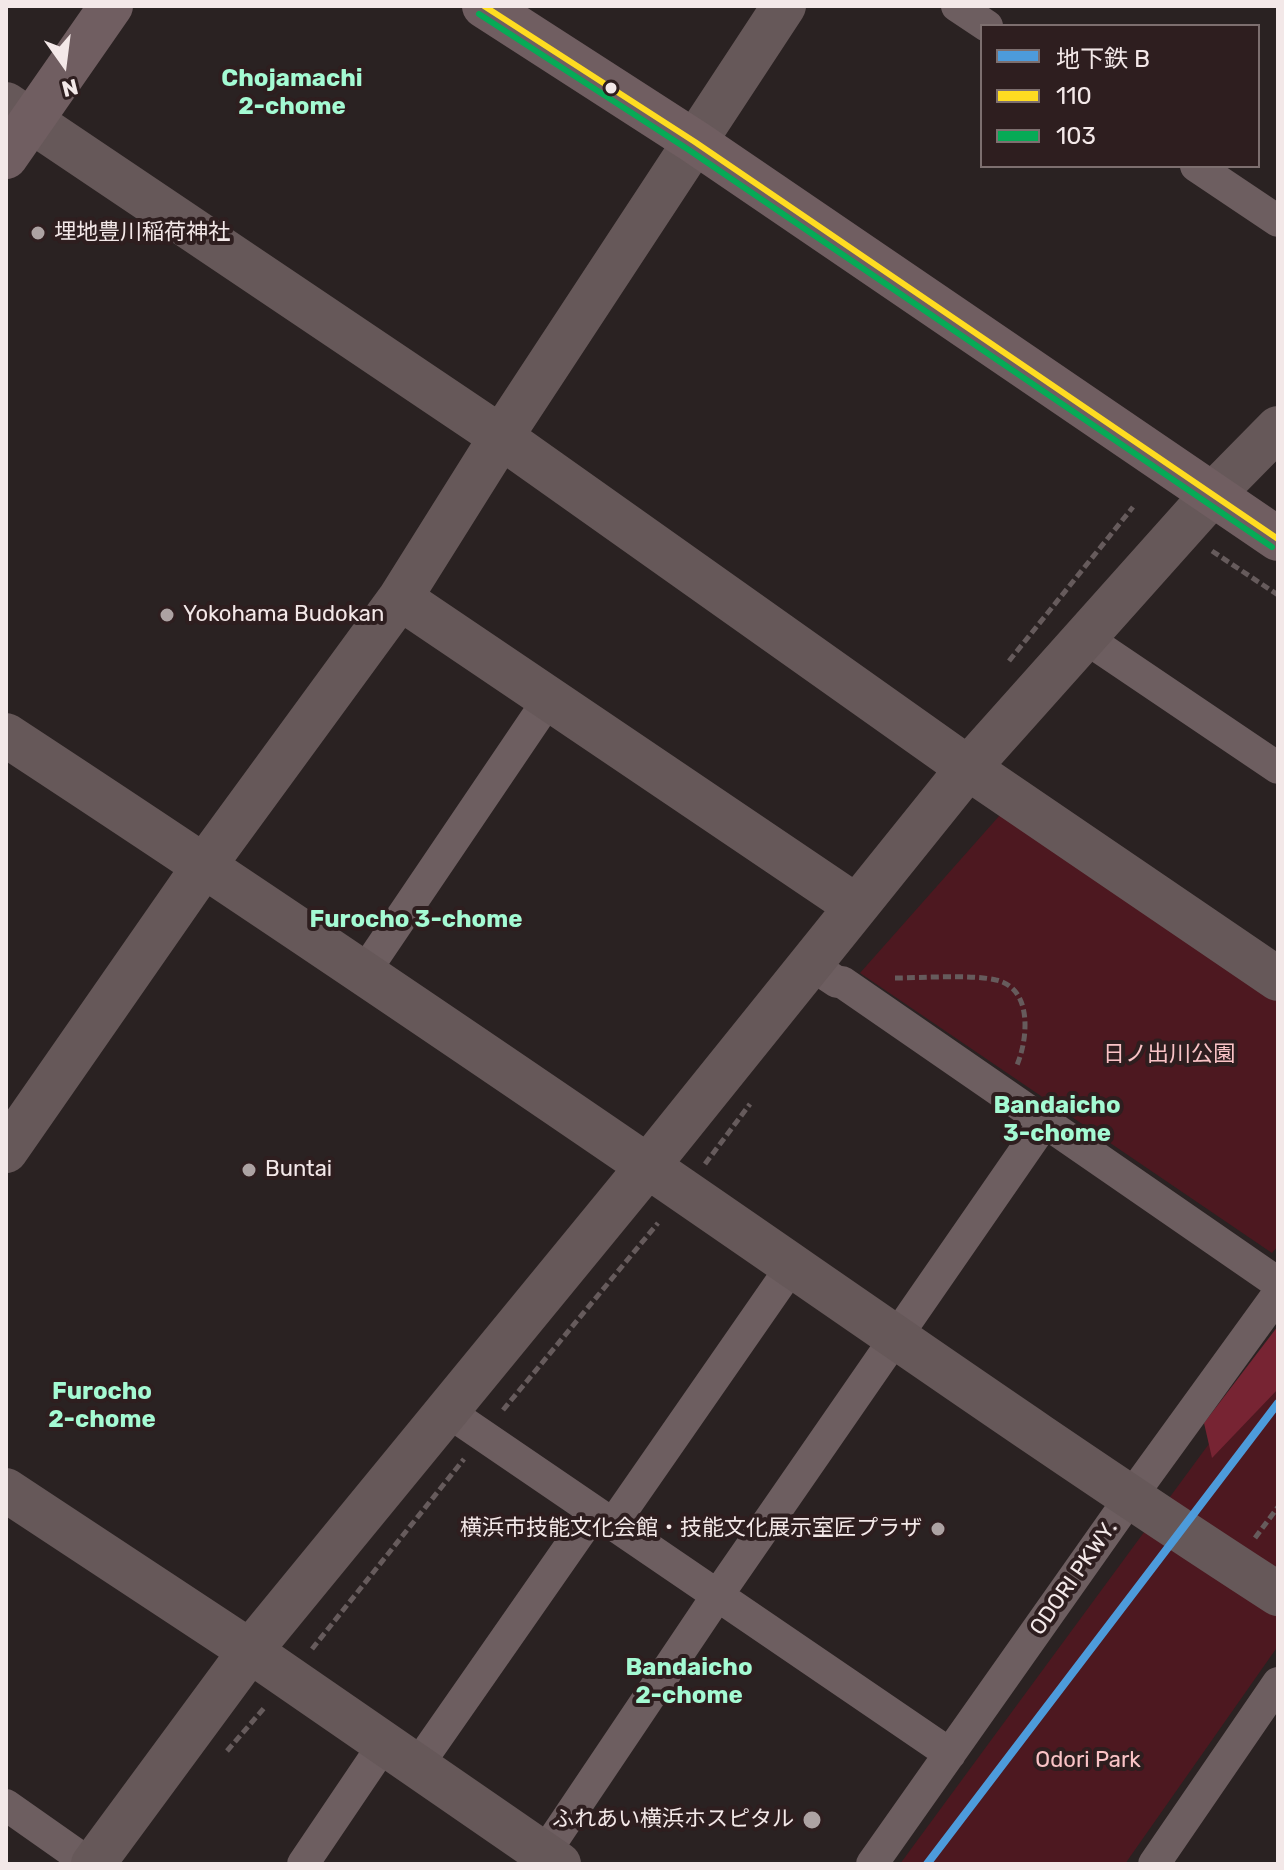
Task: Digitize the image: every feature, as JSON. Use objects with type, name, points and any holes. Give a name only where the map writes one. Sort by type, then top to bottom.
[{"type":"main road","points":[[6,157],[19,113],[111,6]]},
{"type":"main road","points":[[484,6],[695,142],[1278,539]]},
{"type":"street","points":[[13,1124],[400,598],[501,437],[784,6]]},
{"type":"street","points":[[957,6],[984,24]]},
{"type":"street","points":[[19,113],[501,437],[968,768],[1278,979]]},
{"type":"street","points":[[1199,168],[1278,221]]},
{"type":"street","points":[[6,1805],[91,1864],[250,1651],[647,1167],[826,973],[856,906],[968,768],[1212,495],[1278,428]]},
{"type":"street","points":[[400,598],[856,906]]},
{"type":"street","points":[[1084,637],[1278,768]]},
{"type":"street","points":[[363,974],[549,699]]},
{"type":"street","points":[[6,735],[204,866],[1130,1498],[1278,1594]]},
{"type":"street","points":[[826,973],[1278,1283]]},
{"type":"street","points":[[7,1494],[250,1651],[547,1861],[717,1596],[1044,1123]]},
{"type":"street","points":[[303,1864],[604,1518],[792,1266]]},
{"type":"street","name":"ODORI PKWY.","points":[[872,1864],[1278,1294]]},
{"type":"street","points":[[447,1411],[950,1754]]},
{"type":"street","points":[[1154,1864],[1278,1683]]},
{"type":"path","points":[[1003,668],[1133,507]]},
{"type":"path","points":[[826,973],[998,980],[1020,996],[1025,1016],[1024,1049],[1003,1095]]},
{"type":"path","points":[[1253,1542],[1278,1507]]},
{"type":"green space","name":"日ノ出川公園","points":[[1000,815],[1278,1001],[1278,1246],[1272,1253],[860,973]]},
{"type":"green space","name":"Odori Park","points":[[1278,1350],[1278,1646],[1125,1864],[900,1864]]},
{"type":"shaded area","points":[[1278,1326],[1278,1389],[1212,1458],[1204,1423]]},
{"type":"metro line","name":"B","points":[[927,1864],[1278,1403]]},
{"type":"transit line","name":"110","points":[[484,6],[695,142],[1278,539]]},
{"type":"transit line","name":"103","points":[[479,14],[689,150],[1272,547]]},
{"type":"place","name":"埋地豊川稲荷神社","points":[[38,233]]},
{"type":"place","name":"Yokohama Budokan","points":[[167,615]]},
{"type":"place","name":"Buntai","points":[[249,1170]]},
{"type":"place","name":"横浜市技能文化会館・技能文化展示室匠プラザ","points":[[938,1529]]},
{"type":"place","name":"ふれあい横浜ホスピタル","points":[[812,1820]]},
{"type":"district","name":"Chojamachi 2-chome","points":[[292,93]]},
{"type":"district","name":"Furocho 3-chome","points":[[416,920]]},
{"type":"district","name":"Bandaicho 3-chome","points":[[1057,1120]]},
{"type":"district","name":"Furocho 2-chome","points":[[102,1406]]},
{"type":"district","name":"Bandaicho 2-chome","points":[[689,1682]]}]
